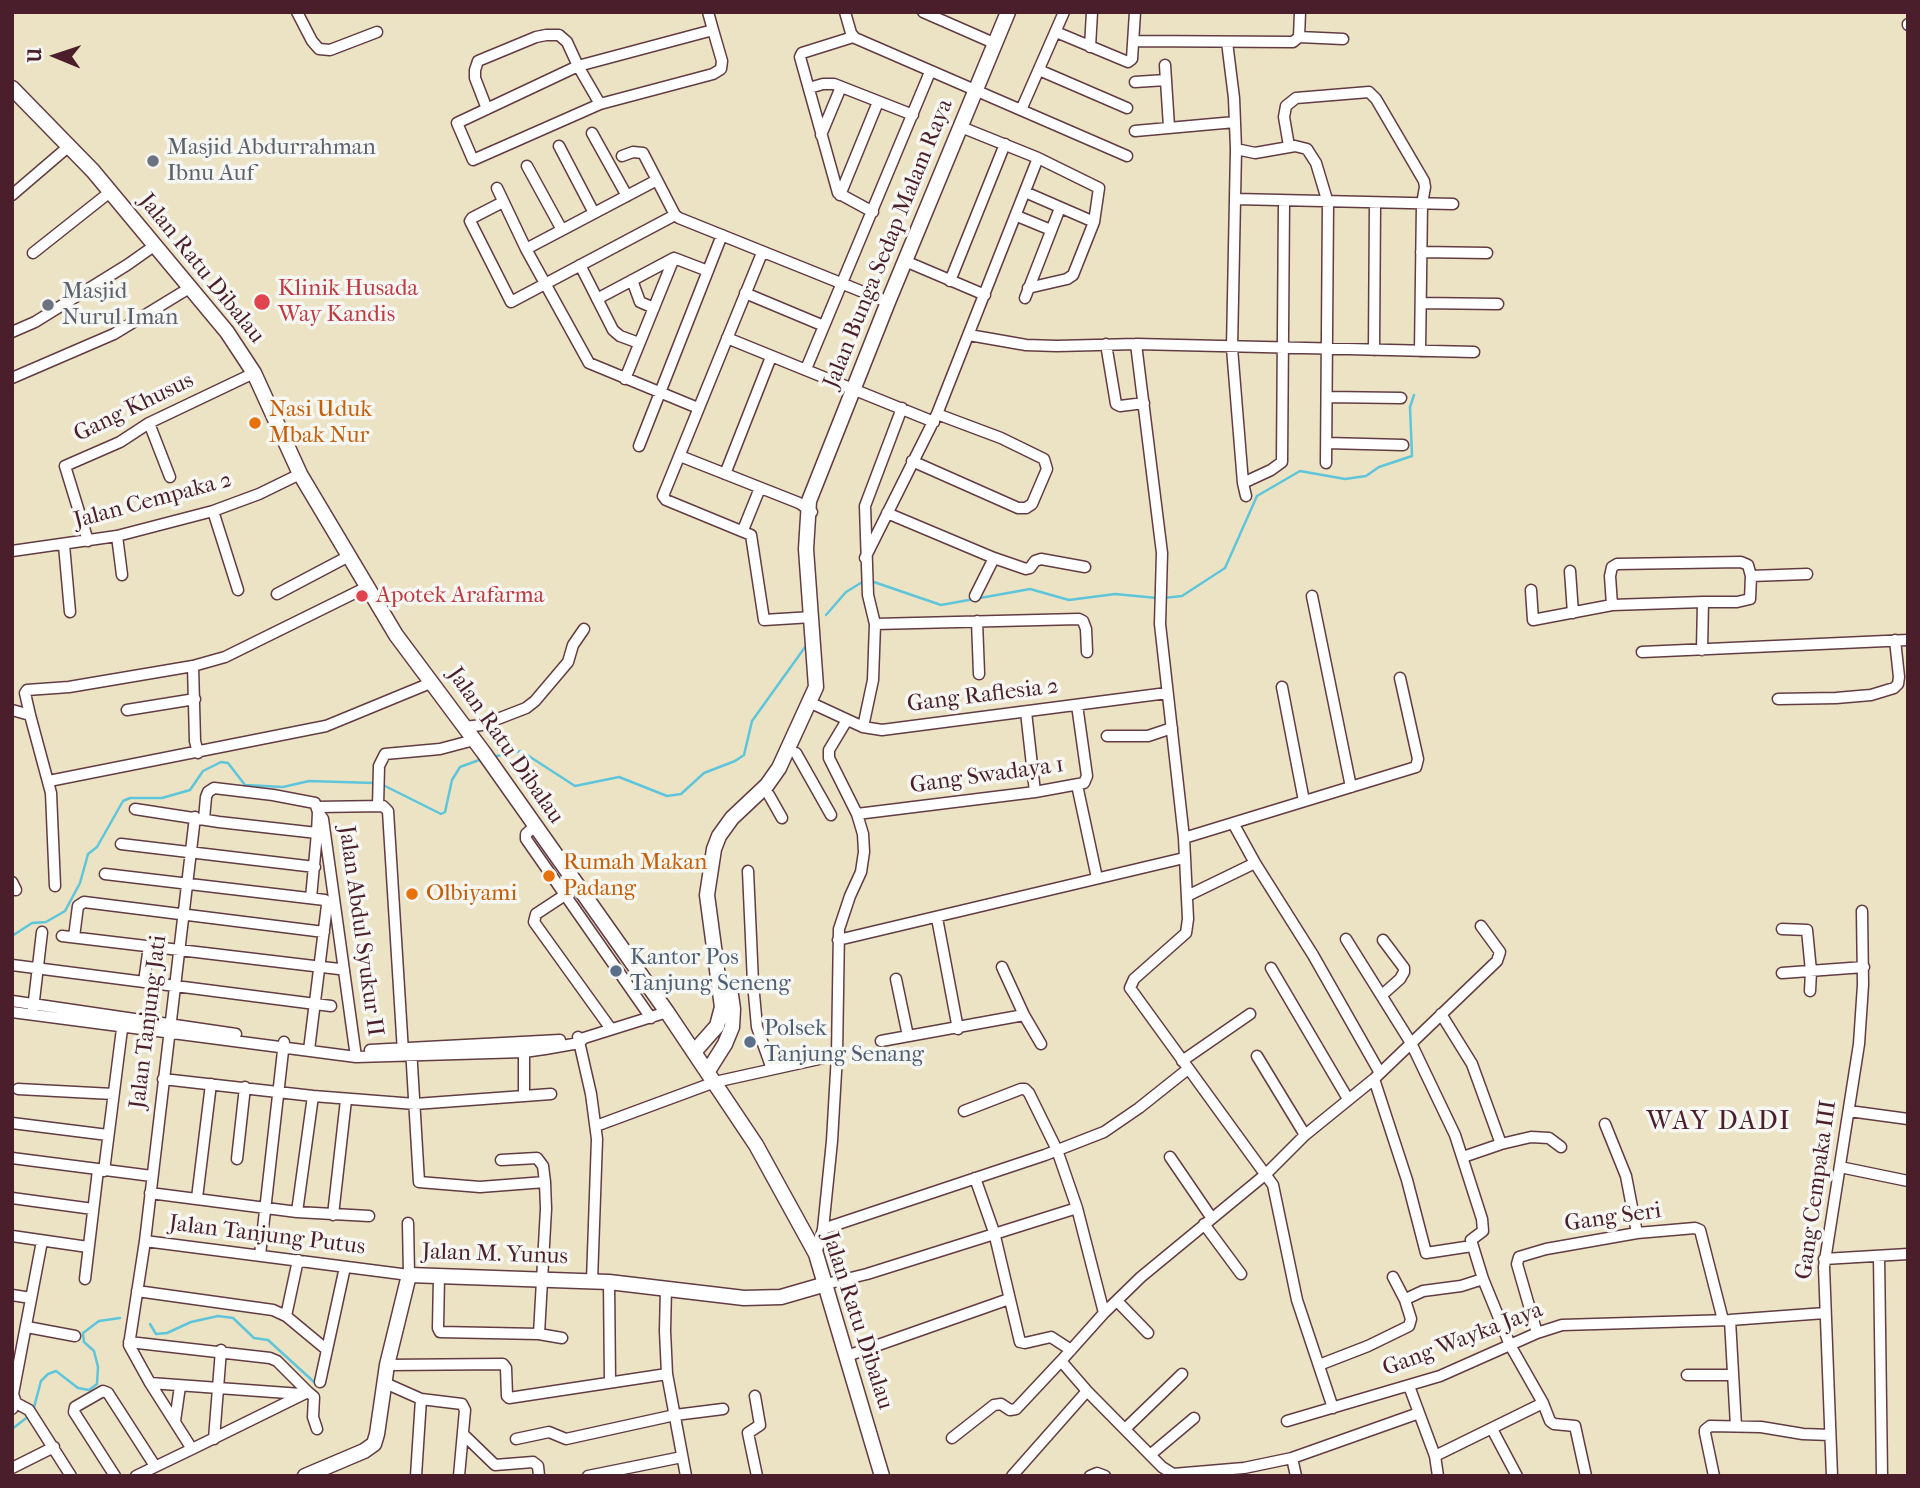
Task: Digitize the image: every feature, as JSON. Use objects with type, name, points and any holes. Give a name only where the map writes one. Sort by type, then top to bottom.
[{"type":"street","points":[[297,12],[319,49],[330,50],[377,33]]},
{"type":"street","points":[[708,12],[722,61],[721,69],[713,74],[600,104],[473,160],[457,123],[578,66],[713,30]]},
{"type":"street","points":[[845,12],[853,37]]},
{"type":"street","points":[[923,12],[949,18],[996,44]]},
{"type":"street","name":"Jalan Bunga Sedap Malam Raya","points":[[711,1076],[733,1018],[715,911],[716,877],[721,852],[731,831],[786,774],[796,753],[816,687],[816,627],[806,549],[810,504],[888,302],[1009,12]]},
{"type":"street","points":[[1021,110],[1064,12]]},
{"type":"street","points":[[1090,47],[1092,12]]},
{"type":"street","points":[[1056,32],[1128,62],[1132,59],[1135,12]]},
{"type":"street","points":[[1297,39],[1300,12]]},
{"type":"street","points":[[487,109],[475,78],[478,61],[536,37],[559,35],[567,42],[600,104]]},
{"type":"street","points":[[873,212],[841,195],[833,182],[800,55],[853,37],[1127,156]]},
{"type":"street","points":[[1134,41],[1342,39]]},
{"type":"street","points":[[1227,42],[1236,149],[1232,348],[1246,496]]},
{"type":"street","points":[[1165,65],[1169,127]]},
{"type":"street","points":[[1039,71],[1127,108]]},
{"type":"street","points":[[806,369],[930,72]]},
{"type":"street","points":[[1135,82],[1166,80]]},
{"type":"street","points":[[809,88],[827,83],[913,115]]},
{"type":"street","points":[[821,135],[841,87]]},
{"type":"street","name":"Jalan Ratu Dibalau","points":[[12,88],[93,171],[228,332],[254,373],[300,474],[396,635],[433,682],[535,827],[571,890],[667,1012],[757,1145],[816,1254],[882,1476]]},
{"type":"street","points":[[1289,146],[1284,117],[1286,107],[1296,98],[1368,92],[1376,99],[1424,181],[1420,351]]},
{"type":"street","points":[[841,195],[878,102]]},
{"type":"street","points":[[1135,131],[1235,122]]},
{"type":"street","points":[[961,127],[1038,158],[1099,188],[1094,222],[1073,275],[1027,293],[1060,208]]},
{"type":"street","points":[[592,133],[627,196]]},
{"type":"street","points":[[950,281],[1005,144]]},
{"type":"street","points":[[559,146],[594,213]]},
{"type":"street","points":[[1236,149],[1255,153],[1289,146],[1302,147],[1312,154],[1328,203],[1326,463]]},
{"type":"street","points":[[12,195],[68,147]]},
{"type":"street","points":[[622,156],[633,152],[643,153],[675,215],[762,253],[888,302]]},
{"type":"street","points":[[866,558],[912,461],[936,418],[1038,158]]},
{"type":"street","points":[[527,166],[562,230]]},
{"type":"street","points":[[526,249],[657,180]]},
{"type":"street","points":[[497,188],[526,249],[589,363],[698,408]]},
{"type":"street","points":[[33,253],[110,192]]},
{"type":"street","points":[[1025,192],[1094,222]]},
{"type":"street","points":[[1235,199],[1453,204]]},
{"type":"street","points":[[1243,483],[1282,462],[1284,201]]},
{"type":"street","points":[[503,202],[470,221],[509,300],[515,302],[675,215]]},
{"type":"street","points":[[1374,350],[1376,203]]},
{"type":"street","points":[[1017,216],[1051,230]]},
{"type":"street","points":[[639,446],[723,235]]},
{"type":"street","points":[[12,332],[35,322],[154,246]]},
{"type":"street","points":[[1421,252],[1487,253]]},
{"type":"street","points":[[762,253],[663,498],[743,530],[753,537],[763,619],[816,627]]},
{"type":"street","points":[[625,379],[674,258]]},
{"type":"street","points":[[597,299],[674,258],[708,271]]},
{"type":"street","points":[[905,261],[985,295]]},
{"type":"street","points":[[580,265],[617,334],[639,343]]},
{"type":"street","points":[[632,280],[640,302],[654,308]]},
{"type":"street","points":[[12,378],[114,334],[191,287]]},
{"type":"street","points":[[745,293],[824,326]]},
{"type":"street","points":[[1420,303],[1499,304]]},
{"type":"street","points":[[969,335],[1026,345],[1136,344],[1474,352]]},
{"type":"street","points":[[727,338],[902,408],[1001,438],[1044,459],[1047,469],[1032,505],[1018,508],[912,461]]},
{"type":"street","points":[[1106,344],[1116,404],[1120,407],[1144,403]]},
{"type":"street","points":[[1136,344],[1162,553],[1160,611],[1184,838],[1188,919],[1186,933],[1134,979],[1130,988],[1266,1174],[1276,1193],[1297,1300],[1333,1408]]},
{"type":"street","points":[[724,474],[771,357]]},
{"type":"street","name":"Gang Khusus","points":[[88,541],[65,466],[120,442],[149,423],[254,373]]},
{"type":"street","points":[[1327,397],[1401,398]]},
{"type":"street","points":[[863,727],[873,680],[875,624],[866,574],[866,501],[902,408]]},
{"type":"street","points":[[149,423],[170,477]]},
{"type":"street","points":[[1327,443],[1404,445]]},
{"type":"street","points":[[680,456],[760,488],[810,504]]},
{"type":"street","name":"Jalan Cempaka 2","points":[[12,551],[117,536],[213,511],[259,494],[300,474]]},
{"type":"street","points":[[743,530],[760,488]]},
{"type":"street","points":[[213,511],[238,590]]},
{"type":"street","points":[[887,513],[1026,569],[1041,559],[1085,567]]},
{"type":"street","points":[[117,536],[121,575]]},
{"type":"street","points":[[64,545],[69,612]]},
{"type":"street","points":[[277,594],[349,556]]},
{"type":"street","points":[[975,596],[994,558]]},
{"type":"street","points":[[1531,590],[1533,621],[1612,605],[1737,602],[1750,599],[1751,576],[1748,565],[1741,562],[1617,564],[1612,566],[1610,576],[1612,605]]},
{"type":"street","points":[[1570,571],[1573,613]]},
{"type":"street","points":[[1751,576],[1807,574]]},
{"type":"street","points":[[55,886],[49,781],[43,767],[25,693],[30,689],[69,687],[193,666],[225,657],[367,587]]},
{"type":"street","points":[[1312,596],[1351,787]]},
{"type":"street","points":[[1703,603],[1703,650]]},
{"type":"street","points":[[875,624],[1079,619],[1083,621],[1086,629],[1087,652]]},
{"type":"street","points":[[977,621],[979,674]]},
{"type":"street","points":[[464,727],[482,725],[526,708],[535,701],[568,662],[573,645],[584,629]]},
{"type":"street","points":[[1778,699],[1871,695],[1894,688],[1899,677],[1895,640]]},
{"type":"street","points":[[1642,652],[1908,640]]},
{"type":"street","points":[[193,666],[195,741],[198,753]]},
{"type":"street","points":[[1184,838],[1417,766],[1418,758],[1400,678]]},
{"type":"street","points":[[49,781],[326,726],[433,682]]},
{"type":"street","points":[[1282,687],[1304,801]]},
{"type":"street","name":"Gang Raflesia 2","points":[[812,704],[863,727],[882,730],[1167,693]]},
{"type":"street","points":[[127,710],[195,699]]},
{"type":"street","name":"Jalan Bunga Sedap Malam Raya","points":[[694,1052],[718,1026],[722,1007],[707,895],[714,849],[719,836],[732,818],[772,778],[812,704]]},
{"type":"street","name":"Gang Swadaya 1","points":[[857,814],[1077,785],[1087,780],[1077,705]]},
{"type":"street","points":[[12,710],[30,715]]},
{"type":"street","points":[[1026,712],[1035,792]]},
{"type":"street","points":[[816,1254],[823,1228],[830,1164],[837,1055],[838,940],[841,920],[864,862],[865,843],[857,814],[828,754],[847,720]]},
{"type":"street","points":[[1107,736],[1148,736],[1172,728]]},
{"type":"street","points":[[378,806],[380,760],[385,754],[440,749],[474,740]]},
{"type":"street","points":[[796,753],[831,815]]},
{"type":"street","points":[[1077,785],[1097,878]]},
{"type":"street","name":"Jalan Tanjung Jati","points":[[145,1241],[190,852],[208,792],[214,788],[311,802],[317,804],[318,810]]},
{"type":"street","points":[[769,794],[782,818]]},
{"type":"street","points":[[311,898],[318,810],[383,806],[388,811],[407,1051],[415,1104],[419,1182],[480,1187],[545,1182]]},
{"type":"street","points":[[135,809],[317,833]]},
{"type":"street","name":"Jalan Abdul Syukur II","points":[[318,810],[323,818],[356,1054]]},
{"type":"street","points":[[1233,823],[1306,943],[1377,1076],[1426,1253],[1472,1246]]},
{"type":"street","points":[[121,844],[315,867]]},
{"type":"street","points":[[838,940],[1184,858]]},
{"type":"street","points":[[1187,896],[1255,863]]},
{"type":"street","points":[[748,871],[752,983],[757,1027],[772,1069]]},
{"type":"street","points":[[105,874],[187,886],[325,900],[327,905],[309,1047]]},
{"type":"street","points":[[611,1030],[534,922],[536,914],[571,890],[651,1018]]},
{"type":"street","points":[[324,932],[80,903],[68,937],[339,969]]},
{"type":"street","name":"Gang Cempaka III","points":[[1832,1476],[1824,1259],[1862,1014],[1862,911]]},
{"type":"street","points":[[326,913],[338,919]]},
{"type":"street","points":[[937,918],[958,1029]]},
{"type":"street","points":[[953,1438],[994,1405],[1001,1404],[1010,1410],[1016,1409],[1104,1313],[1141,1277],[1266,1174],[1304,1135],[1377,1076],[1500,958],[1500,952],[1481,926]]},
{"type":"street","points":[[1782,929],[1807,930],[1810,991]]},
{"type":"street","points":[[33,1016],[42,932]]},
{"type":"street","points":[[1346,939],[1411,1043],[1451,1126],[1463,1157],[1483,1228],[1483,1231],[1472,1239],[1483,1279],[1510,1345],[1552,1423],[1575,1426],[1586,1476]]},
{"type":"street","points":[[1382,995],[1404,972],[1402,965],[1383,940]]},
{"type":"street","points":[[144,982],[149,946]]},
{"type":"street","points":[[12,965],[331,1006]]},
{"type":"street","points":[[1002,967],[1024,1016],[1041,1044]]},
{"type":"street","points":[[1782,973],[1864,967]]},
{"type":"street","points":[[1271,968],[1348,1100]]},
{"type":"street","points":[[896,979],[908,1036]]},
{"type":"street","points":[[12,1001],[123,1022]]},
{"type":"street","points":[[12,1012],[123,1022],[356,1054],[524,1047],[580,1039],[667,1012]]},
{"type":"street","points":[[823,1228],[1057,1150],[1118,1124],[1185,1065],[1250,1014]]},
{"type":"street","points":[[1441,1014],[1472,1064],[1501,1144]]},
{"type":"street","points":[[881,1041],[1024,1016]]},
{"type":"street","points":[[85,1279],[93,1209],[108,1136],[123,1022]]},
{"type":"street","points":[[580,1039],[596,1126],[592,1281]]},
{"type":"street","points":[[260,1255],[284,1044]]},
{"type":"street","points":[[524,1047],[524,1096]]},
{"type":"street","points":[[596,1126],[711,1076],[772,1069],[837,1055]]},
{"type":"street","points":[[1257,1056],[1304,1135]]},
{"type":"street","points":[[163,1079],[346,1100],[415,1104],[551,1094]]},
{"type":"street","points":[[197,1198],[211,1084]]},
{"type":"street","points":[[237,1159],[245,1087]]},
{"type":"street","points":[[18,1088],[113,1094]]},
{"type":"street","points":[[964,1111],[1025,1089],[1029,1093],[1057,1150],[1077,1208],[1104,1313]]},
{"type":"street","points":[[298,1212],[313,1096]]},
{"type":"street","points":[[332,1215],[346,1100]]},
{"type":"street","points":[[1849,1111],[1908,1119]]},
{"type":"street","points":[[12,1123],[108,1136]]},
{"type":"street","points":[[1605,1124],[1626,1176],[1637,1233]]},
{"type":"street","points":[[1463,1157],[1501,1144],[1541,1137],[1553,1139],[1561,1147]]},
{"type":"street","points":[[1170,1157],[1241,1274]]},
{"type":"street","points":[[12,1158],[152,1176]]},
{"type":"street","points":[[501,1160],[537,1158],[543,1166],[547,1209],[539,1334]]},
{"type":"street","points":[[1840,1167],[1908,1181]]},
{"type":"street","points":[[975,1178],[994,1233],[1021,1343],[1051,1337],[1071,1350]]},
{"type":"street","points":[[150,1193],[298,1212],[369,1216]]},
{"type":"street","points":[[12,1198],[93,1209]]},
{"type":"street","points":[[826,1284],[867,1274],[1077,1208]]},
{"type":"street","points":[[408,1223],[409,1275]]},
{"type":"street","name":"Gang Seri","points":[[1537,1333],[1517,1264],[1518,1258],[1546,1249],[1637,1233],[1700,1230],[1726,1320]]},
{"type":"street","points":[[12,1236],[88,1247]]},
{"type":"street","points":[[42,1241],[24,1345],[13,1390],[14,1406],[29,1410],[70,1476]]},
{"type":"street","name":"Jalan Tanjung Putus","points":[[130,1342],[145,1241],[409,1275]]},
{"type":"street","points":[[1824,1259],[1908,1254]]},
{"type":"street","points":[[1879,1256],[1882,1476]]},
{"type":"street","points":[[286,1316],[298,1260]]},
{"type":"street","points":[[320,1382],[345,1267]]},
{"type":"street","name":"Jalan M. Yunus","points":[[311,1475],[374,1444],[387,1365],[409,1275],[609,1282],[744,1298],[781,1297],[826,1284]]},
{"type":"street","points":[[439,1276],[440,1332],[539,1334],[562,1338]]},
{"type":"street","points":[[1319,1365],[1409,1326],[1411,1319],[1405,1300],[1393,1277]]},
{"type":"street","points":[[1405,1300],[1423,1292],[1461,1286],[1483,1279]]},
{"type":"street","points":[[609,1282],[610,1382]]},
{"type":"street","points":[[666,1288],[667,1374],[686,1476]]},
{"type":"street","points":[[137,1291],[266,1308],[286,1316],[327,1350]]},
{"type":"street","points":[[12,1295],[31,1298]]},
{"type":"street","points":[[846,1356],[1009,1299]]},
{"type":"street","points":[[1117,1301],[1148,1333]]},
{"type":"street","name":"Gang Wayka Jaya","points":[[1287,1421],[1409,1386],[1469,1364],[1552,1327],[1825,1313]]},
{"type":"street","points":[[1726,1320],[1736,1426]]},
{"type":"street","points":[[27,1327],[75,1336]]},
{"type":"street","points":[[12,1342],[24,1345]]},
{"type":"street","points":[[192,1449],[132,1353],[130,1342],[221,1350],[274,1359],[304,1393]]},
{"type":"street","points":[[214,1439],[221,1350]]},
{"type":"street","points":[[1062,1361],[1087,1391],[1167,1472],[1177,1475],[1244,1468],[1292,1458],[1419,1413]]},
{"type":"street","points":[[387,1365],[503,1364],[506,1368],[509,1398],[667,1374]]},
{"type":"street","points":[[1125,1429],[1182,1374]]},
{"type":"street","points":[[1687,1375],[1733,1375]]},
{"type":"street","points":[[150,1383],[218,1390],[304,1393],[314,1396],[313,1417],[317,1429]]},
{"type":"street","points":[[385,1383],[421,1399],[462,1404],[465,1410],[459,1476]]},
{"type":"street","points":[[175,1421],[180,1386]]},
{"type":"street","points":[[1409,1386],[1435,1456],[1438,1476]]},
{"type":"street","points":[[115,1476],[74,1410],[103,1391],[108,1393],[155,1466]]},
{"type":"street","points":[[1012,1476],[1087,1391]]},
{"type":"street","points":[[136,1476],[304,1393]]},
{"type":"street","points":[[755,1396],[760,1425],[748,1433],[757,1476]]},
{"type":"street","points":[[416,1476],[421,1399]]},
{"type":"street","points":[[1435,1456],[1543,1403]]},
{"type":"street","points":[[516,1439],[549,1432],[566,1439],[675,1415],[723,1409]]},
{"type":"street","points":[[1150,1455],[1194,1418]]},
{"type":"street","points":[[1714,1476],[1706,1430],[1714,1426],[1776,1428],[1830,1436]]},
{"type":"street","points":[[1492,1429],[1517,1476]]},
{"type":"street","points":[[463,1434],[495,1471],[533,1462],[538,1466],[540,1476]]},
{"type":"street","points":[[12,1468],[54,1447]]},
{"type":"street","points":[[588,1476],[682,1457]]},
{"type":"street","points":[[1292,1458],[1296,1476]]},
{"type":"street","points":[[1090,1476],[1097,1473],[1105,1476]]},
{"type":"waterway","points":[[1164,598],[1182,596],[1225,568],[1257,496],[1300,471],[1345,479],[1366,476],[1379,467],[1412,456],[1410,407],[1414,395]]},
{"type":"waterway","points":[[826,615],[846,592],[864,581]]},
{"type":"waterway","points":[[871,581],[941,605],[1030,589],[1069,600],[1115,594],[1157,598]]},
{"type":"waterway","points":[[492,757],[521,751],[575,786],[619,777],[667,796],[681,794],[704,773],[744,755],[752,721],[808,643]]},
{"type":"waterway","points":[[383,785],[441,814],[445,812],[452,780],[460,767],[482,759]]},
{"type":"waterway","points":[[12,936],[32,923],[46,922],[65,911],[80,883],[88,854],[97,847],[123,801],[130,798],[162,798],[190,790],[203,771],[221,762],[228,763],[245,785],[283,787],[309,781],[374,783]]},
{"type":"waterway","points":[[150,1324],[156,1334],[167,1333],[191,1322],[218,1316],[233,1318],[254,1338],[268,1340],[314,1382]]},
{"type":"waterway","points":[[33,1411],[41,1381],[48,1374],[56,1371],[78,1388],[89,1390],[97,1384],[98,1367],[94,1351],[84,1342],[83,1333],[99,1321],[120,1318]]},
{"type":"waterway","points":[[12,1429],[29,1416]]},
{"type":"place","name":"Masjid Abdurrahman Ibnu Auf","points":[[153,161]]},
{"type":"place","name":"Klinik Husada Way Kandis","points":[[262,302]]},
{"type":"place","name":"Masjid Nurul Iman","points":[[48,305]]},
{"type":"place","name":"Nasi Uduk Mbak Nur","points":[[255,423]]},
{"type":"place","name":"Apotek Arafarma","points":[[362,596]]},
{"type":"place","name":"Rumah Makan Padang","points":[[549,876]]},
{"type":"place","name":"Olbiyami","points":[[412,894]]},
{"type":"place","name":"Kantor Pos Tanjung Seneng","points":[[616,971]]},
{"type":"place","name":"Polsek Tanjung Senang","points":[[750,1042]]},
{"type":"district","name":"WAY DADI","points":[[1719,1123]]}]
